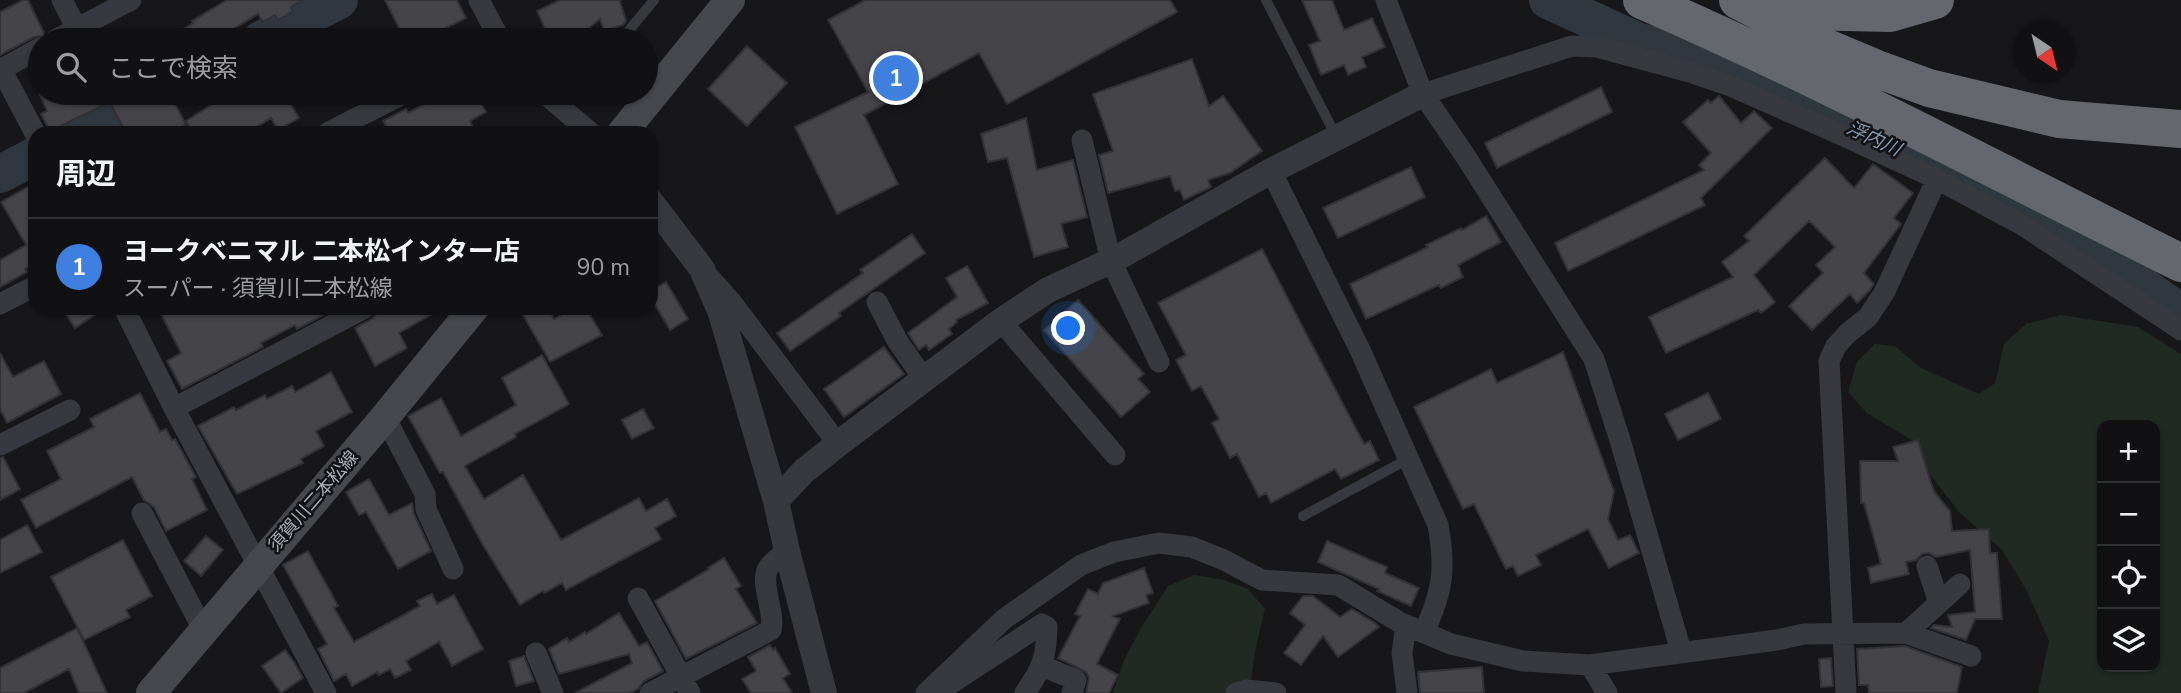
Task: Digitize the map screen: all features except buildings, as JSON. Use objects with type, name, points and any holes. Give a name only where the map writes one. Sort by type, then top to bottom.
[{"type":"highway","points":[[1642,0],[1873,107],[2181,263]]},
{"type":"highway","points":[[1752,7],[1804,12],[1890,13],[1935,0]]},
{"type":"highway","points":[[1752,7],[1803,38],[1928,88],[2059,119],[2181,129]]},
{"type":"highway","points":[[1873,107],[1937,114],[2045,139],[2102,147],[2181,152]]},
{"type":"main road","points":[[658,89],[730,0]]},
{"type":"main road","points":[[628,126],[645,105]]},
{"type":"main road","name":"須賀川二本松線","points":[[151,693],[468,315]]},
{"type":"street","points":[[62,0],[76,28]]},
{"type":"street","points":[[79,28],[131,0]]},
{"type":"street","points":[[479,0],[494,28]]},
{"type":"street","points":[[1385,0],[1423,94],[1594,359],[1681,652]]},
{"type":"street","points":[[776,501],[804,471],[838,444],[1001,321],[1048,289],[1111,261],[1271,172],[1423,94],[1572,46],[1597,47],[1690,72],[1728,86],[1937,179],[2024,226],[2181,330]]},
{"type":"street","points":[[28,55],[0,70],[31,126]]},
{"type":"street","points":[[345,126],[383,105]]},
{"type":"street","points":[[558,105],[583,126]]},
{"type":"street","points":[[1083,141],[1111,261],[1159,362]]},
{"type":"street","points":[[1271,172],[1360,350],[1438,525],[1443,550],[1443,581],[1440,596],[1415,628],[1402,653],[1407,693]]},
{"type":"street","points":[[1846,693],[1829,361],[1836,346],[1848,332],[1868,317],[1884,293],[1937,179]]},
{"type":"street","points":[[658,211],[702,269],[733,304],[838,444]]},
{"type":"street","points":[[702,269],[733,347],[776,501],[824,693]]},
{"type":"street","points":[[0,304],[28,290]]},
{"type":"street","points":[[877,302],[898,342],[924,379]]},
{"type":"street","points":[[128,315],[326,693]]},
{"type":"street","points":[[174,408],[352,315]]},
{"type":"street","points":[[1001,321],[1115,455]]},
{"type":"street","points":[[0,445],[70,410]]},
{"type":"street","points":[[385,417],[425,494],[426,509],[453,569]]},
{"type":"street","points":[[142,513],[204,631]]},
{"type":"street","points":[[927,692],[994,628],[1081,565],[1114,552],[1159,543],[1192,547],[1262,580],[1338,586],[1415,628],[1451,644],[1523,661],[1590,665],[1804,634],[1842,633],[1906,633],[1970,656]]},
{"type":"street","points":[[650,693],[686,685],[771,630],[774,621],[765,577],[768,567],[787,551]]},
{"type":"street","points":[[1927,566],[1939,603]]},
{"type":"street","points":[[1906,633],[1960,584]]},
{"type":"street","points":[[638,598],[686,685]]},
{"type":"street","points":[[927,692],[942,690],[1042,624],[1047,627],[1047,651],[1042,666],[1025,693]]},
{"type":"street","points":[[536,653],[552,693]]},
{"type":"street","points":[[1590,665],[1607,693]]},
{"type":"street","points":[[1042,666],[1076,680],[1072,693]]},
{"type":"street","points":[[1236,693],[1246,690],[1276,693]]},
{"type":"lane","points":[[631,28],[654,0]]},
{"type":"lane","points":[[1266,0],[1337,138]]},
{"type":"lane","points":[[564,110],[568,105]]},
{"type":"lane","points":[[1303,516],[1410,458]]},
{"type":"shaded area","points":[[2061,315],[2138,327],[2181,354],[2181,693],[2038,693],[2049,641],[2027,591],[2002,550],[1960,513],[1921,463],[1918,444],[1867,413],[1848,392],[1857,362],[1875,344],[1895,346],[1921,368],[1979,394],[1995,383],[2004,344],[2026,324]]},
{"type":"shaded area","points":[[1194,575],[1224,580],[1248,589],[1265,609],[1255,651],[1251,684],[1266,693],[1113,693],[1124,660],[1168,586]]},
{"type":"waterway","name":"浮内川","points":[[284,28],[339,0]]},
{"type":"waterway","name":"浮内川","points":[[1548,0],[1637,41],[1707,60],[2004,199],[2093,250],[2181,313]]},
{"type":"waterway","name":"浮内川","points":[[94,126],[135,105]]},
{"type":"waterway","name":"浮内川","points":[[0,174],[28,160]]},
{"type":"place","name":"ヨークベニマル 二本松インター店","points":[[896,78]]}]
